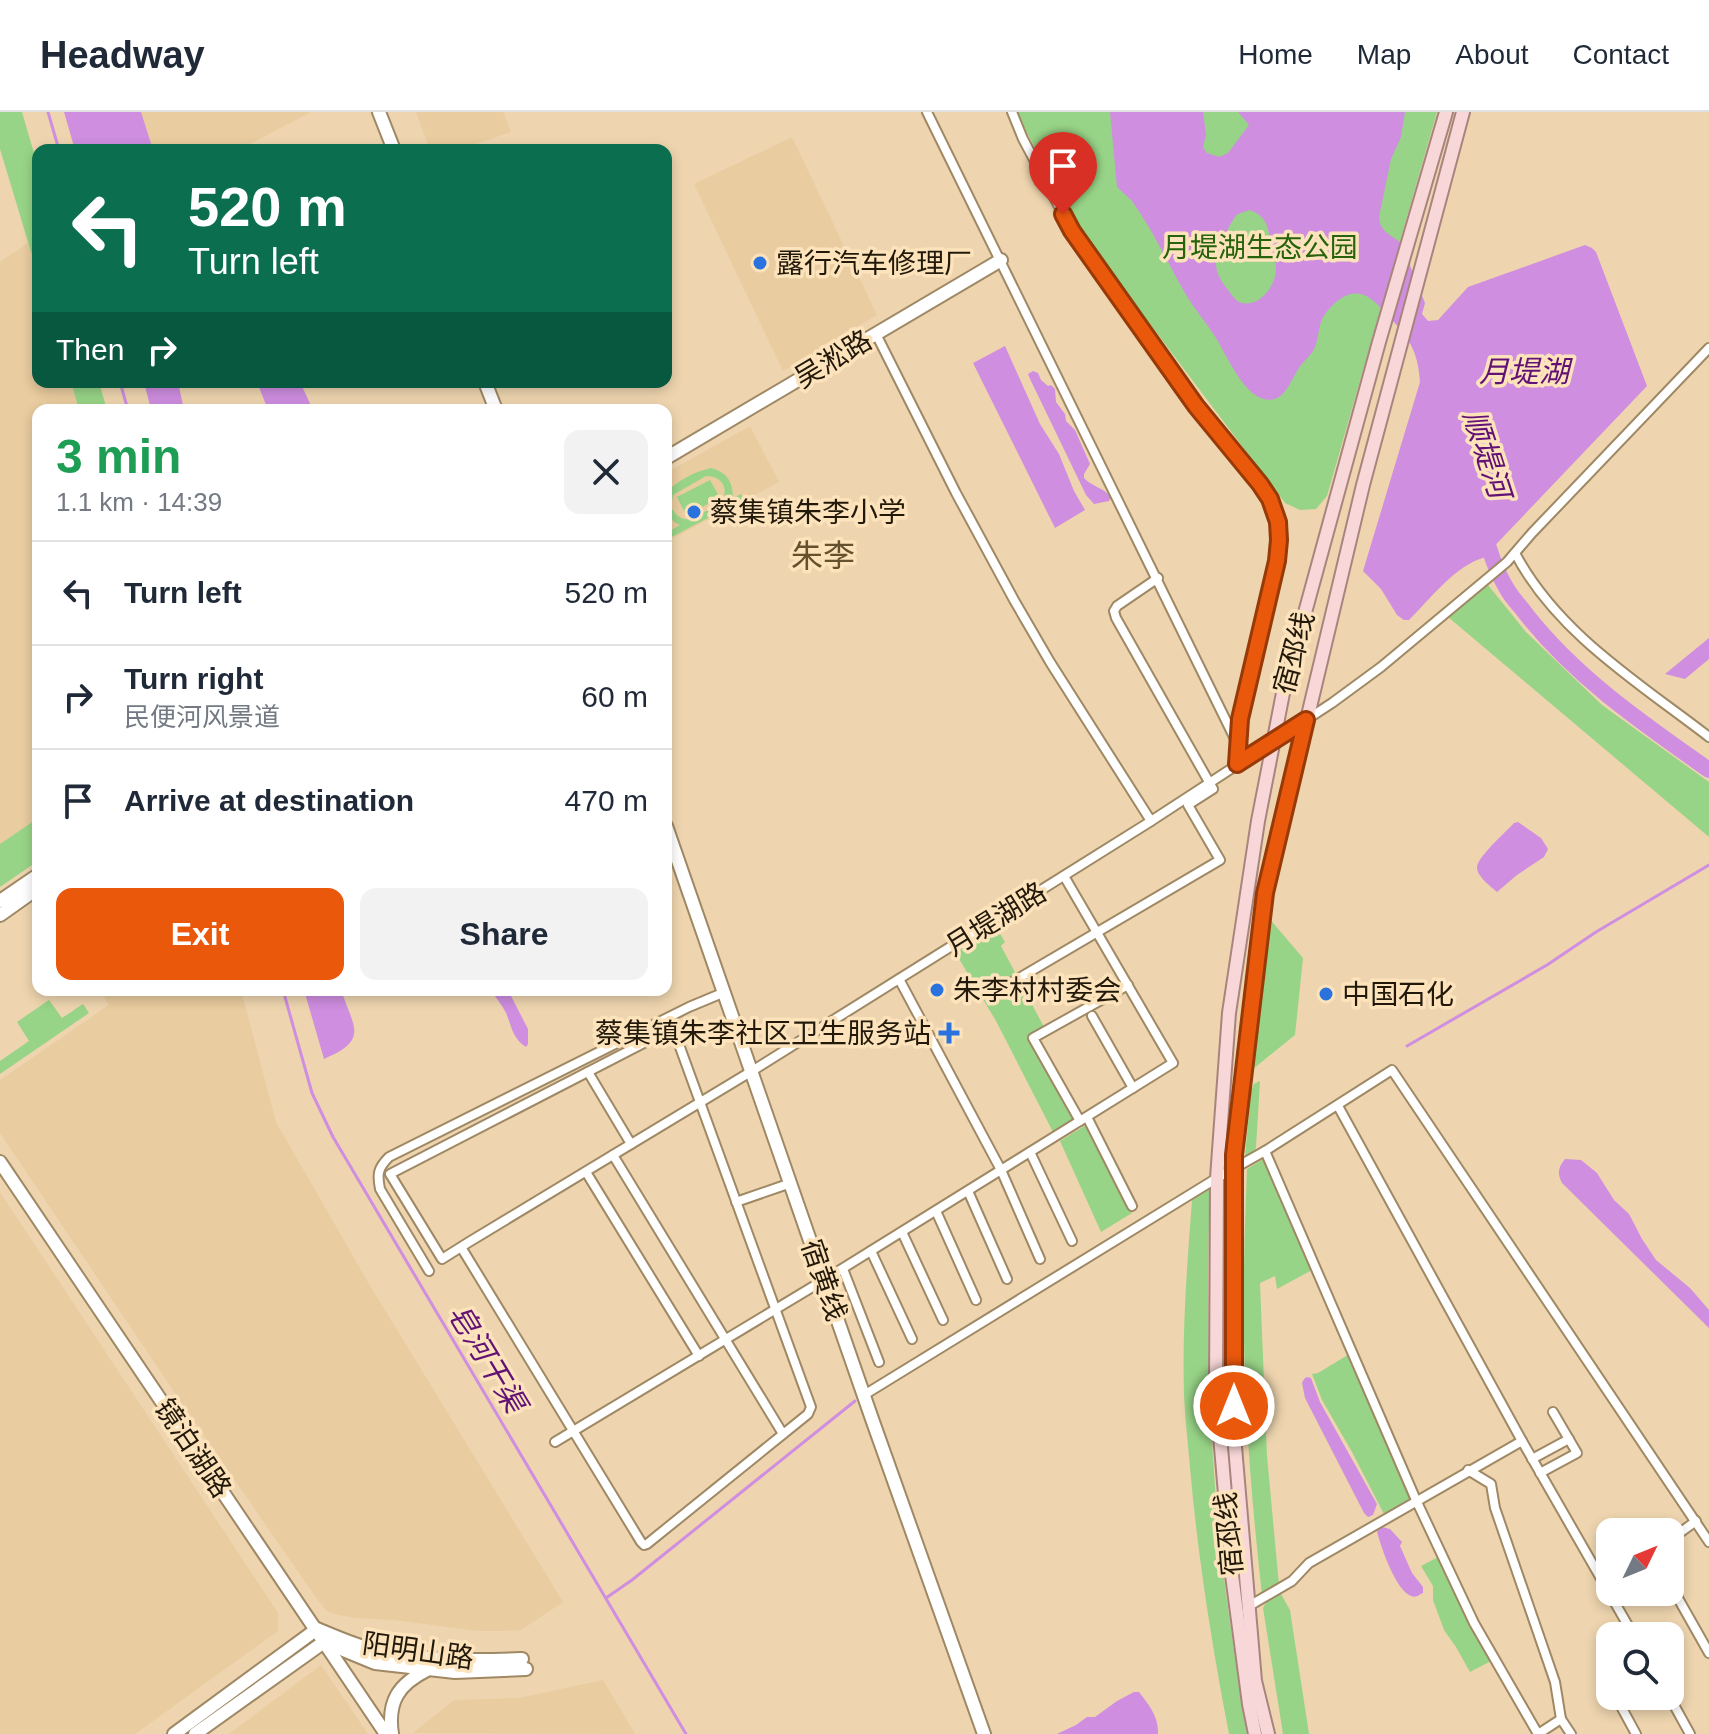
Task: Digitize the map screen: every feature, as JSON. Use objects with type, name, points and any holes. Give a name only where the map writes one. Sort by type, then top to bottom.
[{"type":"main road","points":[[379,112],[392,144]]},
{"type":"main road","name":"宿邳线","points":[[1255,1734],[1232,1575],[1216,1389],[1217,1178],[1229,1013],[1255,836],[1283,693],[1446,112]]},
{"type":"main road","name":"宿邳线","points":[[1268,1734],[1255,1681],[1234,1435],[1235,1140],[1265,893],[1363,485],[1463,112]]},
{"type":"main road","name":"吴淞路","points":[[672,454],[1001,260]]},
{"type":"main road","name":"宿黄线","points":[[672,843],[984,1734]]},
{"type":"main road","points":[[0,901],[32,879]]},
{"type":"main road","points":[[0,915],[32,892]]},
{"type":"main road","name":"镜泊湖路","points":[[0,1162],[389,1734]]},
{"type":"main road","points":[[174,1734],[317,1629]]},
{"type":"main road","name":"阳明山路","points":[[317,1629],[371,1649],[402,1655],[524,1664],[455,1672],[375,1663],[324,1642]]},
{"type":"main road","points":[[195,1734],[324,1642]]},
{"type":"main road","points":[[389,1734],[390,1713],[396,1695],[411,1679],[429,1669]]},
{"type":"street","points":[[927,112],[1238,746]]},
{"type":"street","points":[[1012,112],[1072,231],[1196,406],[1260,484],[1270,499],[1278,522],[1277,561],[1240,719],[1237,764]]},
{"type":"street","points":[[876,334],[1014,600],[1151,821]]},
{"type":"street","name":"月堤湖路","points":[[461,1247],[700,1103],[1064,876],[1306,720],[1381,667],[1507,562],[1709,348]]},
{"type":"street","points":[[1515,553],[1549,602],[1588,644],[1709,737]]},
{"type":"street","points":[[992,994],[1220,860],[1188,805],[1213,789],[1114,611],[1158,578]]},
{"type":"street","points":[[555,1442],[843,1269],[1173,1063],[1064,876]]},
{"type":"street","points":[[899,979],[1001,1170],[1040,1259]]},
{"type":"street","points":[[1128,985],[1033,1038],[1132,1206]]},
{"type":"street","points":[[429,1271],[380,1189],[379,1168],[389,1157],[689,1007],[725,992]]},
{"type":"street","points":[[1092,1016],[1133,1088]]},
{"type":"street","points":[[673,1028],[811,1407],[808,1414],[644,1545],[461,1247],[442,1259],[390,1174],[584,1074],[673,1028]]},
{"type":"street","points":[[574,1065],[584,1074],[631,1144]]},
{"type":"street","points":[[864,1395],[1265,1151],[1392,1070],[1709,1542]]},
{"type":"street","points":[[1338,1106],[1532,1459],[1596,1567]]},
{"type":"street","points":[[1265,1151],[1416,1500],[1474,1623],[1538,1734],[1561,1719]]},
{"type":"street","points":[[1030,1152],[1072,1241]]},
{"type":"street","points":[[613,1155],[783,1434]]},
{"type":"street","points":[[586,1172],[699,1356]]},
{"type":"street","points":[[736,1202],[791,1183]]},
{"type":"street","points":[[968,1191],[1007,1279]]},
{"type":"street","points":[[936,1211],[976,1300]]},
{"type":"street","points":[[902,1232],[943,1320]]},
{"type":"street","points":[[871,1251],[912,1339]]},
{"type":"street","points":[[843,1269],[879,1362]]},
{"type":"street","points":[[1540,1473],[1577,1453],[1553,1412]]},
{"type":"street","points":[[1532,1459],[1569,1439]]},
{"type":"street","points":[[1249,1606],[1292,1581],[1309,1563],[1522,1441]]},
{"type":"street","points":[[1468,1470],[1491,1484],[1495,1508],[1555,1682],[1561,1719],[1571,1734]]},
{"type":"street","points":[[1684,1530],[1696,1521]]},
{"type":"street","points":[[1682,1606],[1709,1653]]},
{"type":"street","points":[[1623,1710],[1636,1734]]},
{"type":"street","points":[[1677,1710],[1690,1734]]},
{"type":"shaded area","points":[[140,112],[311,112],[250,144],[150,144]]},
{"type":"shaded area","points":[[416,112],[503,112],[511,132],[476,144],[428,144]]},
{"type":"shaded area","points":[[792,137],[877,315],[783,371],[694,184]]},
{"type":"shaded area","points":[[28,243],[32,256],[32,388],[73,388],[77,404],[32,404],[32,822],[0,844],[0,262]]},
{"type":"shaded area","name":"蔡集镇朱李小学","points":[[750,426],[779,482],[672,539],[672,470]]},
{"type":"shaded area","points":[[103,996],[243,996],[276,1122],[369,1284],[563,1602],[521,1630],[478,1631],[334,1614],[317,1599],[0,1133],[0,1080],[109,1005]]},
{"type":"shaded area","points":[[0,1192],[278,1613],[278,1631],[135,1734],[0,1734]]},
{"type":"shaded area","points":[[321,1665],[368,1734],[229,1734]]},
{"type":"shaded area","points":[[603,1680],[635,1734],[413,1733],[454,1700],[519,1698]]},
{"type":"green space","points":[[0,112],[22,112],[32,146],[32,255],[0,149]]},
{"type":"green space","name":"月堤湖生态公园","points":[[1018,112],[1437,112],[1327,496],[1316,509],[1300,510],[1285,503],[1076,226]]},
{"type":"green space","points":[[73,388],[101,388],[105,404],[77,404]]},
{"type":"green space","points":[[711,468],[721,472],[732,487],[733,498],[741,494],[744,499],[672,537],[672,530],[680,525],[672,519],[672,508],[677,515],[692,519],[722,502],[724,497],[723,484],[716,478],[706,476],[673,495],[672,501],[672,488],[693,474]]},
{"type":"green space","points":[[710,480],[720,498],[686,515],[677,497]]},
{"type":"green space","points":[[1488,585],[1526,632],[1602,705],[1709,782],[1709,837],[1448,617]]},
{"type":"green space","points":[[32,822],[32,865],[0,887],[0,844]]},
{"type":"green space","points":[[1269,918],[1303,958],[1295,1035],[1253,1069]]},
{"type":"green space","points":[[996,927],[1005,942],[1001,946],[1045,1029],[1030,1038],[1075,1118],[1053,1132],[996,1021],[955,952]]},
{"type":"green space","points":[[49,1000],[62,1018],[83,1004],[89,1013],[0,1074],[0,1061],[29,1041],[17,1022]]},
{"type":"green space","points":[[1260,1081],[1256,1147],[1255,1151],[1245,1156],[1251,1091],[1254,1084]]},
{"type":"green space","points":[[1086,1125],[1132,1213],[1101,1232],[1060,1141]]},
{"type":"green space","points":[[1265,1158],[1314,1269],[1277,1289],[1275,1276],[1260,1283],[1267,1456],[1279,1585],[1262,1595],[1248,1434],[1244,1246],[1247,1169]]},
{"type":"green space","points":[[1210,1189],[1208,1345],[1213,1462],[1224,1579],[1247,1734],[1229,1734],[1201,1569],[1185,1413],[1184,1322],[1192,1200]]},
{"type":"green space","points":[[1351,1353],[1413,1500],[1385,1516],[1322,1400],[1312,1374]]},
{"type":"green space","points":[[1440,1556],[1493,1660],[1470,1672],[1444,1630],[1433,1600],[1433,1586],[1421,1566]]},
{"type":"green space","points":[[1281,1594],[1290,1610],[1309,1734],[1283,1734],[1263,1608],[1267,1601]]},
{"type":"water","points":[[64,112],[141,112],[151,144],[73,144]]},
{"type":"water","name":"月堤湖","points":[[1110,112],[1203,112],[1206,135],[1203,147],[1207,153],[1219,157],[1228,153],[1249,125],[1238,112],[1405,112],[1379,217],[1384,229],[1401,243],[1425,303],[1422,314],[1428,321],[1438,320],[1468,287],[1585,245],[1596,252],[1647,386],[1483,558],[1463,568],[1409,620],[1404,620],[1363,571],[1420,382],[1415,354],[1408,340],[1374,301],[1362,294],[1348,295],[1325,315],[1313,351],[1287,389],[1271,400],[1256,396],[1236,373],[1132,201],[1117,187]],"holes":[[[1249,210],[1267,225],[1276,274],[1271,287],[1261,298],[1242,303],[1233,297],[1220,279],[1217,260],[1224,238],[1238,214]]]},
{"type":"water","points":[[1005,346],[1040,424],[1059,454],[1085,510],[1055,528],[973,363]]},
{"type":"water","points":[[1033,371],[1055,389],[1056,402],[1075,430],[1090,464],[1084,478],[1108,494],[1111,497],[1109,501],[1094,504],[1086,495],[1028,374]]},
{"type":"water","points":[[146,388],[179,388],[183,404],[150,404]]},
{"type":"water","points":[[259,388],[303,388],[310,404],[266,404]]},
{"type":"water","points":[[1709,638],[1709,659],[1685,679],[1665,674]]},
{"type":"water","points":[[1518,822],[1541,838],[1548,849],[1544,857],[1497,892],[1479,874],[1478,864],[1492,845]]},
{"type":"water","points":[[306,996],[343,996],[353,1024],[353,1039],[324,1059]]},
{"type":"water","points":[[494,996],[511,996],[528,1029],[526,1047],[515,1036]]},
{"type":"water","points":[[1565,1159],[1581,1160],[1597,1173],[1614,1200],[1629,1214],[1656,1260],[1690,1288],[1709,1310],[1709,1328],[1562,1183],[1559,1171]]},
{"type":"water","points":[[1307,1377],[1311,1378],[1320,1402],[1377,1504],[1373,1515],[1368,1517],[1364,1513],[1305,1398],[1302,1383]]},
{"type":"water","points":[[1382,1527],[1390,1529],[1402,1542],[1400,1546],[1412,1573],[1423,1587],[1423,1593],[1411,1596],[1400,1586],[1379,1538],[1377,1531]]},
{"type":"water","points":[[1134,1692],[1139,1692],[1153,1712],[1158,1734],[1057,1734],[1087,1717],[1095,1717]]},
{"type":"waterway","name":"皂河干渠","points":[[48,112],[57,144]]},
{"type":"waterway","name":"皂河干渠","points":[[122,388],[126,404]]},
{"type":"waterway","name":"顺堤河","points":[[1484,532],[1507,589],[1546,637],[1612,699],[1709,770]]},
{"type":"waterway","points":[[1407,1046],[1547,965],[1709,865]]},
{"type":"waterway","name":"皂河干渠","points":[[285,996],[312,1093],[333,1137],[686,1734]]},
{"type":"waterway","points":[[606,1598],[855,1401]]},
{"type":"place","name":"露行汽车修理厂","points":[[760,263]]},
{"type":"place","name":"蔡集镇朱李小学","points":[[694,512]]},
{"type":"place","name":"朱李村村委会","points":[[937,990]]},
{"type":"place","name":"中国石化","points":[[1326,994]]},
{"type":"place","name":"蔡集镇朱李社区卫生服务站","points":[[949,1033]]},
{"type":"district","name":"朱李","points":[[823,556]]},
{"type":"route","points":[[1063,214],[1196,406],[1260,484],[1270,499],[1278,522],[1277,561],[1240,719],[1237,764],[1306,720],[1265,893],[1234,1155],[1234,1406]]}]
